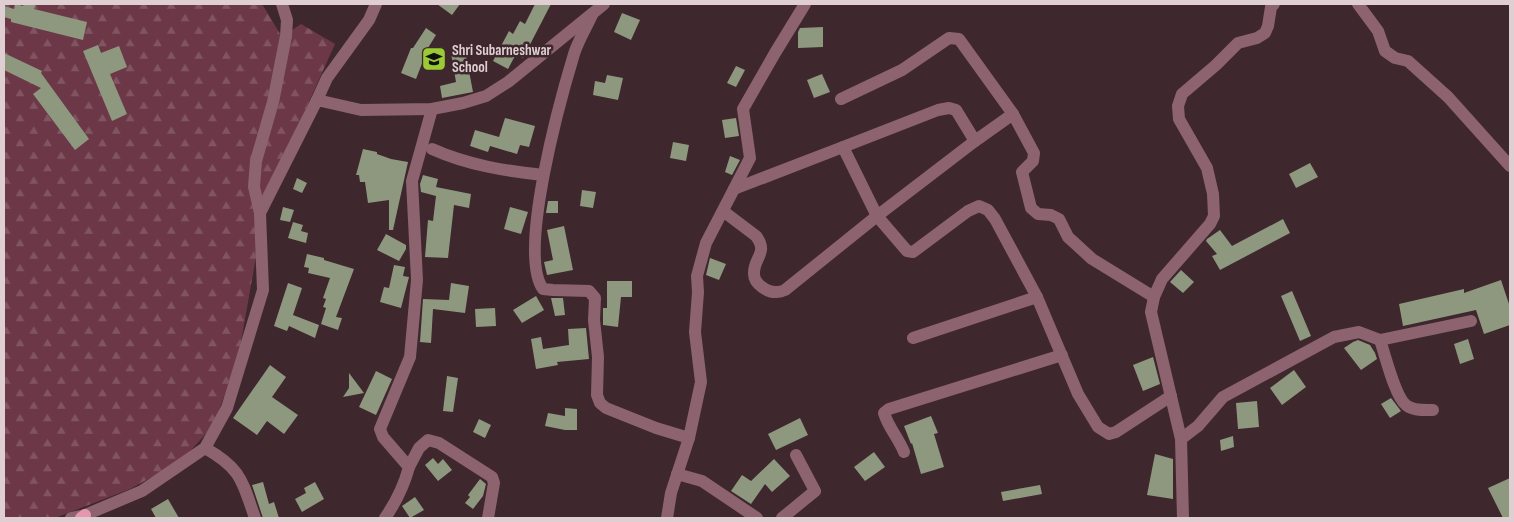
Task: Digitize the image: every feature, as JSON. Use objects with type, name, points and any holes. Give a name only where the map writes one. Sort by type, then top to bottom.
[{"type":"street","points":[[70,518],[83,517],[142,491],[205,448],[227,408],[263,290],[260,213],[254,188],[256,162],[273,102],[286,36],[287,20],[282,4]]},
{"type":"street","points":[[260,213],[327,78],[369,20],[376,4]]},
{"type":"street","points":[[317,100],[361,110],[432,109],[464,103],[486,96],[508,82],[604,4]]},
{"type":"street","points":[[667,518],[671,493],[689,438],[701,382],[695,332],[698,292],[697,276],[706,243],[750,158],[743,110],[774,53],[805,4]]},
{"type":"street","points":[[1183,518],[1181,440],[1151,312],[1154,297],[1162,279],[1210,224],[1214,216],[1213,194],[1207,168],[1179,119],[1178,106],[1182,94],[1238,43],[1256,38],[1265,33],[1271,7],[1274,4]]},
{"type":"street","points":[[1358,4],[1378,31],[1385,52],[1395,58],[1408,61],[1448,97],[1510,166]]},
{"type":"street","points":[[592,15],[575,52],[546,161],[535,242],[539,283],[544,289],[589,291],[595,298],[594,320],[600,403],[606,408],[656,428],[689,438]]},
{"type":"street","points":[[841,99],[902,70],[949,38],[959,39],[1013,114],[1034,153],[1033,161],[1022,172],[1031,208],[1038,214],[1052,215],[1059,219],[1068,237],[1092,259],[1154,297]]},
{"type":"street","points":[[734,189],[949,108],[956,110],[975,141]]},
{"type":"street","points":[[409,467],[383,437],[380,429],[410,358],[417,280],[412,181],[432,109]]},
{"type":"street","points":[[723,211],[756,236],[760,242],[762,252],[753,272],[760,286],[777,292],[785,290],[877,216],[1013,114]]},
{"type":"street","points":[[843,147],[877,216],[907,251],[912,252],[968,212],[980,206],[988,210],[995,219],[1038,297],[1078,394],[1098,427],[1109,434],[1116,432],[1171,396]]},
{"type":"street","points":[[432,149],[454,158],[503,171],[544,175]]},
{"type":"street","points":[[913,338],[1038,297]]},
{"type":"street","points":[[1181,440],[1198,426],[1223,397],[1334,337],[1359,332],[1380,340],[1471,321]]},
{"type":"street","points":[[1380,340],[1399,396],[1406,405],[1414,410],[1433,410]]},
{"type":"street","points":[[904,452],[899,440],[886,420],[884,413],[889,409],[1062,355]]},
{"type":"street","points":[[385,518],[395,503],[406,479],[409,467],[419,448],[428,440],[439,443],[492,477],[494,483],[488,518]]},
{"type":"street","points":[[205,448],[225,460],[240,477],[255,518]]},
{"type":"street","points":[[782,518],[815,491],[796,455]]},
{"type":"street","points":[[677,474],[702,482],[757,518]]},
{"type":"green space","points":[[4,4],[262,4],[282,37],[301,24],[335,44],[267,195],[239,353],[214,425],[181,461],[130,489],[55,518],[4,518]]},
{"type":"building","points":[[15,4],[23,6],[24,4],[36,4],[34,9],[87,22],[83,40],[11,22],[11,19],[4,17],[4,6],[14,9]]},
{"type":"building","points":[[437,4],[460,4],[452,15]]},
{"type":"building","points":[[535,4],[551,4],[523,58],[516,54],[508,69],[493,61],[509,31],[513,34],[520,21],[525,24]]},
{"type":"building","points":[[622,13],[640,20],[631,40],[614,32]]},
{"type":"building","points":[[823,27],[823,47],[798,48],[798,32],[800,28]]},
{"type":"building","points":[[426,28],[436,35],[428,48],[416,79],[401,73],[411,48],[413,48]]},
{"type":"building","points":[[98,45],[101,53],[119,46],[127,67],[110,74],[127,114],[112,121],[83,51]]},
{"type":"building","points":[[465,50],[473,92],[442,98],[440,86],[456,82],[451,53]]},
{"type":"building","points":[[4,53],[42,71],[41,73],[89,139],[75,150],[33,94],[41,88],[4,70]]},
{"type":"building","points":[[736,66],[745,70],[736,87],[727,83]]},
{"type":"building","points":[[822,74],[830,92],[814,98],[807,80]]},
{"type":"building","points":[[607,75],[623,78],[618,100],[593,95],[595,81],[605,83]]},
{"type":"building","points":[[505,118],[535,126],[529,147],[520,145],[517,154],[490,146],[488,152],[470,146],[475,130],[499,137]]},
{"type":"building","points":[[736,118],[739,136],[725,138],[722,120]]},
{"type":"building","points":[[673,142],[689,145],[686,161],[670,158]]},
{"type":"building","points":[[363,149],[377,152],[377,154],[391,159],[408,162],[393,230],[389,230],[389,200],[368,203],[365,182],[360,182],[359,175],[356,175]]},
{"type":"building","points":[[730,156],[740,160],[732,175],[725,172]]},
{"type":"building","points":[[1310,163],[1318,177],[1296,188],[1289,174]]},
{"type":"building","points":[[423,175],[438,179],[436,187],[471,194],[469,208],[454,205],[448,258],[425,257],[428,220],[433,221],[436,196],[421,192],[420,184]]},
{"type":"building","points":[[297,178],[307,183],[302,193],[293,189]]},
{"type":"building","points":[[582,190],[596,192],[593,208],[580,206]]},
{"type":"building","points":[[548,201],[558,201],[558,213],[546,213]]},
{"type":"building","points":[[283,207],[294,210],[290,222],[280,220]]},
{"type":"building","points":[[510,207],[528,212],[521,234],[504,229]]},
{"type":"building","points":[[1283,219],[1290,233],[1220,270],[1212,256],[1217,254],[1206,241],[1207,239],[1220,230],[1232,246]]},
{"type":"building","points":[[293,222],[303,225],[301,231],[308,233],[306,243],[288,238]]},
{"type":"building","points":[[564,226],[573,270],[547,275],[544,262],[553,260],[547,230]]},
{"type":"building","points":[[386,234],[406,245],[406,249],[399,261],[377,250]]},
{"type":"building","points":[[307,254],[354,269],[336,317],[342,318],[338,330],[321,324],[326,308],[323,307],[326,299],[323,298],[330,278],[308,273],[309,268],[304,267]]},
{"type":"building","points":[[710,258],[726,264],[719,280],[706,275]]},
{"type":"building","points":[[394,265],[405,267],[403,276],[409,277],[401,308],[380,302],[384,287],[389,288]]},
{"type":"building","points":[[1181,270],[1194,282],[1183,293],[1170,282]]},
{"type":"building","points":[[1501,280],[1510,307],[1510,325],[1484,334],[1476,310],[1403,326],[1399,304],[1464,289],[1464,293]]},
{"type":"building","points":[[607,281],[632,281],[632,297],[621,297],[618,327],[603,325],[603,308],[607,308]]},
{"type":"building","points":[[288,283],[302,288],[293,315],[319,325],[315,338],[289,326],[287,331],[274,326]]},
{"type":"building","points":[[451,283],[469,286],[465,313],[433,309],[431,343],[420,342],[423,299],[449,300]]},
{"type":"building","points":[[1292,291],[1311,336],[1300,341],[1281,296]]},
{"type":"building","points":[[536,296],[544,310],[522,323],[513,310]]},
{"type":"building","points":[[551,298],[563,298],[565,315],[555,316]]},
{"type":"building","points":[[495,308],[496,326],[476,327],[475,309]]},
{"type":"building","points":[[586,328],[589,359],[557,362],[558,365],[536,369],[531,339],[541,337],[543,349],[569,345],[568,329]]},
{"type":"building","points":[[1468,339],[1474,359],[1460,364],[1454,344]]},
{"type":"building","points":[[1358,340],[1370,345],[1377,359],[1361,370],[1344,348]]},
{"type":"building","points":[[1153,357],[1160,384],[1143,391],[1133,365]]},
{"type":"building","points":[[270,365],[286,377],[272,397],[298,415],[284,434],[267,421],[257,435],[233,418]]},
{"type":"building","points":[[1294,370],[1306,387],[1282,405],[1270,388]]},
{"type":"building","points":[[376,371],[392,379],[376,415],[359,407]]},
{"type":"building","points":[[349,373],[364,393],[343,397],[349,388]]},
{"type":"building","points":[[447,376],[458,378],[453,412],[443,411]]},
{"type":"building","points":[[1391,398],[1401,411],[1390,418],[1381,404]]},
{"type":"building","points":[[1257,401],[1259,427],[1238,429],[1236,403]]},
{"type":"building","points":[[565,408],[577,409],[577,430],[545,426],[548,413],[565,416]]},
{"type":"building","points":[[931,416],[938,433],[934,434],[944,467],[921,474],[912,443],[904,426]]},
{"type":"building","points":[[800,418],[808,435],[776,450],[768,434]]},
{"type":"building","points":[[479,419],[491,425],[485,438],[473,432]]},
{"type":"building","points":[[1233,436],[1234,447],[1221,451],[1220,440]]},
{"type":"building","points":[[874,452],[885,467],[865,481],[854,467]]},
{"type":"building","points":[[1155,454],[1173,459],[1173,499],[1147,495]]},
{"type":"building","points":[[433,458],[438,464],[443,459],[452,470],[438,481],[425,465]]},
{"type":"building","points":[[774,459],[790,476],[772,492],[765,484],[751,504],[731,491],[742,475],[751,481]]},
{"type":"building","points":[[1510,478],[1510,518],[1503,518],[1488,488]]},
{"type":"building","points":[[480,479],[486,484],[483,496],[473,509],[465,503],[470,497],[468,495]]},
{"type":"building","points":[[263,482],[269,504],[274,502],[279,518],[263,518],[252,485]]},
{"type":"building","points":[[315,482],[324,499],[302,512],[295,499],[306,493],[304,488]]},
{"type":"building","points":[[1040,485],[1042,494],[1003,501],[1001,492]]},
{"type":"building","points":[[415,497],[424,510],[410,518],[402,506]]},
{"type":"building","points":[[168,499],[179,518],[156,518],[151,509]]},
{"type":"place","name":"Shri Subarneshwar School","points":[[434,59]]}]
